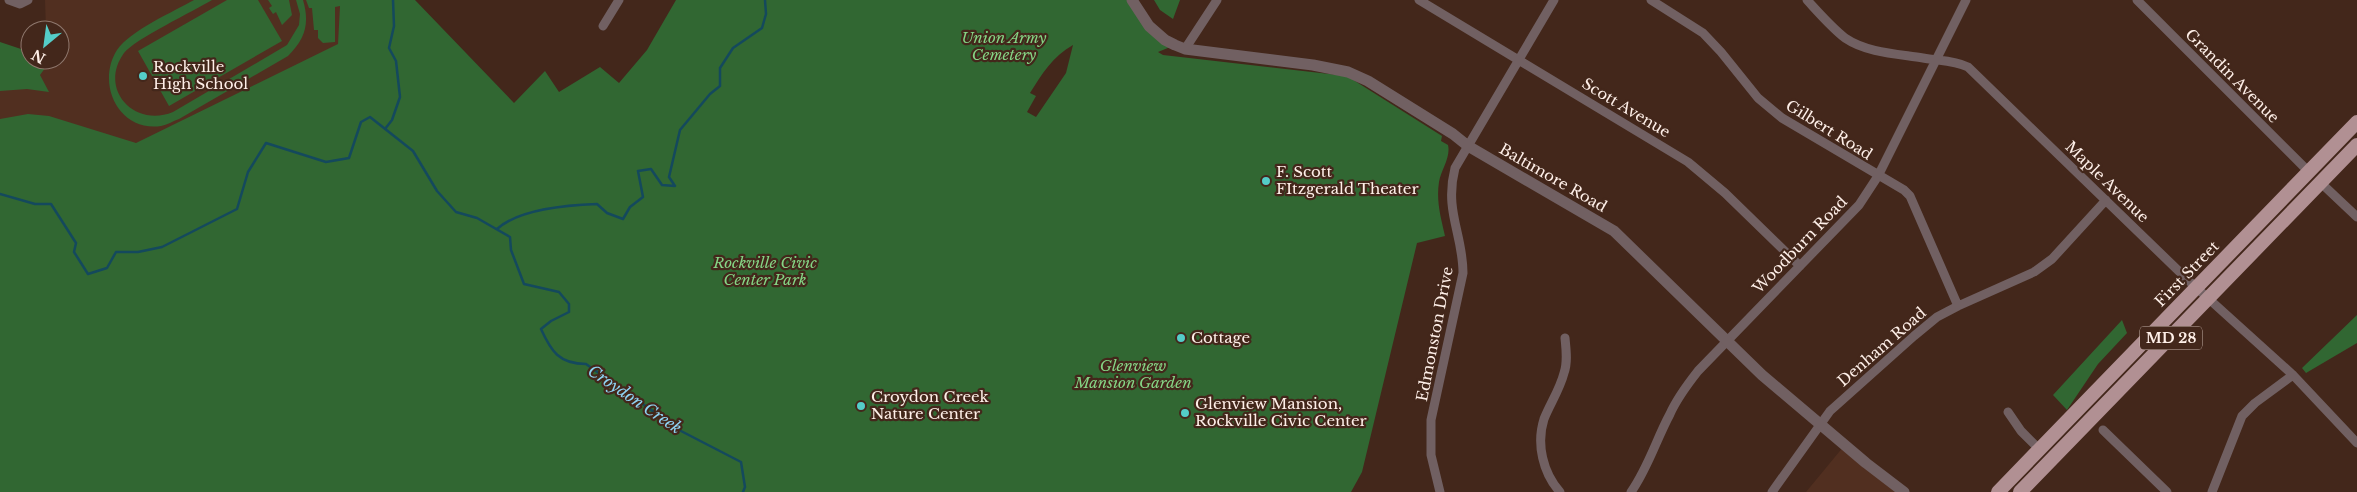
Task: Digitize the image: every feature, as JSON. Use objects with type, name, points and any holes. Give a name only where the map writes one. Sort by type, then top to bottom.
[{"type":"main road","name":"First Street","points":[[1998,492],[2357,122]]},
{"type":"main road","name":"MD 28","points":[[2020,492],[2357,145]]},
{"type":"street","points":[[9,0],[20,4],[28,0]]},
{"type":"street","points":[[604,26],[619,0]]},
{"type":"street","name":"Baltimore Road","points":[[1132,0],[1149,26],[1158,35],[1185,49],[1314,65],[1348,72],[1375,85],[1453,134],[1468,146],[1614,231],[1762,375],[1820,426],[1904,492]]},
{"type":"street","points":[[1185,49],[1216,0]]},
{"type":"street","name":"Scott Avenue","points":[[1419,0],[1688,162],[1725,193],[1800,266]]},
{"type":"street","name":"Edmonston Drive","points":[[1440,492],[1431,455],[1432,420],[1463,273],[1463,258],[1454,219],[1450,186],[1455,168],[1554,0]]},
{"type":"street","name":"Gilbert Road","points":[[1651,0],[1703,33],[1758,98],[1782,118],[1904,190],[1910,196],[1958,306]]},
{"type":"street","name":"Maple Avenue","points":[[1807,0],[1831,25],[1858,45],[1936,60],[1957,62],[1977,75],[2197,287],[2293,375],[2357,443]]},
{"type":"street","name":"Woodburn Road","points":[[1631,492],[1640,478],[1682,392],[1698,371],[1859,205],[1878,176],[1966,0]]},
{"type":"street","name":"Grandin Avenue","points":[[2137,0],[2308,171]]},
{"type":"street","points":[[2321,183],[2357,217]]},
{"type":"street","name":"Denham Road","points":[[1772,492],[1830,411],[1914,336],[1937,317],[2034,272],[2052,258],[2106,200]]},
{"type":"street","points":[[1560,492],[1546,469],[1541,452],[1541,430],[1565,372],[1567,356],[1565,338]]},
{"type":"street","points":[[2212,492],[2242,416],[2254,402],[2293,375]]},
{"type":"street","points":[[2008,412],[2021,431],[2040,450]]},
{"type":"street","points":[[2103,430],[2167,492]]},
{"type":"shaded area","name":"Rockville High School","points":[[45,0],[344,0],[343,54],[133,149],[0,126],[0,78],[20,57],[20,70],[70,70],[70,20],[46,20]]},
{"type":"shaded area","points":[[1844,446],[1904,492],[1806,492]]},
{"type":"green space","points":[[194,0],[212,0],[140,40],[124,53],[117,67],[115,80],[118,92],[124,102],[134,110],[145,115],[159,116],[173,112],[287,45],[299,25],[300,14],[296,0],[303,0],[306,24],[302,37],[288,56],[179,119],[161,126],[146,126],[133,121],[115,103],[110,90],[111,63],[117,50],[132,35]]},
{"type":"green space","points":[[227,0],[258,0],[282,41],[169,106],[138,51]]},
{"type":"green space","points":[[268,0],[289,0],[292,15],[282,25],[276,12],[273,14],[269,8],[272,6]]},
{"type":"green space","name":"Rockville Civic Center Park","points":[[306,0],[415,0],[514,103],[545,71],[559,92],[600,67],[619,83],[647,50],[676,0],[1132,0],[1136,7],[1175,45],[1158,52],[1163,55],[1347,76],[1442,136],[1441,141],[1448,145],[1449,150],[1438,189],[1439,209],[1445,236],[1417,243],[1362,472],[1351,492],[0,492],[0,119],[28,114],[49,116],[136,143],[338,44],[340,6],[335,7],[335,42],[323,43],[318,38],[318,30],[314,30],[312,8],[309,8]],"holes":[[[1073,45],[1066,73],[1036,117],[1027,112],[1036,96],[1030,93],[1039,79],[1048,66]]]},
{"type":"green space","points":[[1154,0],[1180,0],[1173,19],[1160,10]]},
{"type":"green space","points":[[0,42],[20,49],[20,70],[44,70],[40,75],[49,92],[27,89],[0,91]]},
{"type":"green space","points":[[2357,315],[2357,343],[2306,373],[2302,368]]},
{"type":"green space","points":[[2122,320],[2127,333],[2098,364],[2067,410],[2053,395]]},
{"type":"waterway","points":[[385,129],[392,120],[400,97],[396,61],[389,48],[394,26],[393,0]]},
{"type":"waterway","points":[[497,229],[506,222],[544,209],[597,204],[607,213],[623,219],[630,207],[643,197],[638,171],[651,169],[662,185],[675,186],[669,177],[680,130],[710,94],[720,86],[720,68],[733,48],[762,28],[766,14],[765,0]]},
{"type":"waterway","name":"Croydon Creek","points":[[0,194],[35,204],[51,204],[76,243],[74,252],[88,274],[107,268],[116,252],[138,252],[162,247],[237,209],[248,172],[266,143],[326,162],[349,158],[361,122],[370,117],[413,151],[437,191],[456,212],[477,218],[510,237],[511,250],[524,284],[559,292],[569,304],[569,312],[551,321],[541,329],[548,344],[557,355],[569,362],[586,364],[681,431],[741,462],[745,487],[743,492]]},
{"type":"place","name":"Rockville High School","points":[[143,76]]},
{"type":"place","name":"F. Scott FItzgerald Theater","points":[[1266,181]]},
{"type":"place","name":"Cottage","points":[[1181,338]]},
{"type":"place","name":"Croydon Creek Nature Center","points":[[861,406]]},
{"type":"place","name":"Glenview Mansion, Rockville Civic Center","points":[[1185,413]]},
{"type":"park label","name":"Union Army Cemetery","points":[[1004,46]]},
{"type":"park label","name":"Glenview Mansion Garden","points":[[1133,374]]}]
